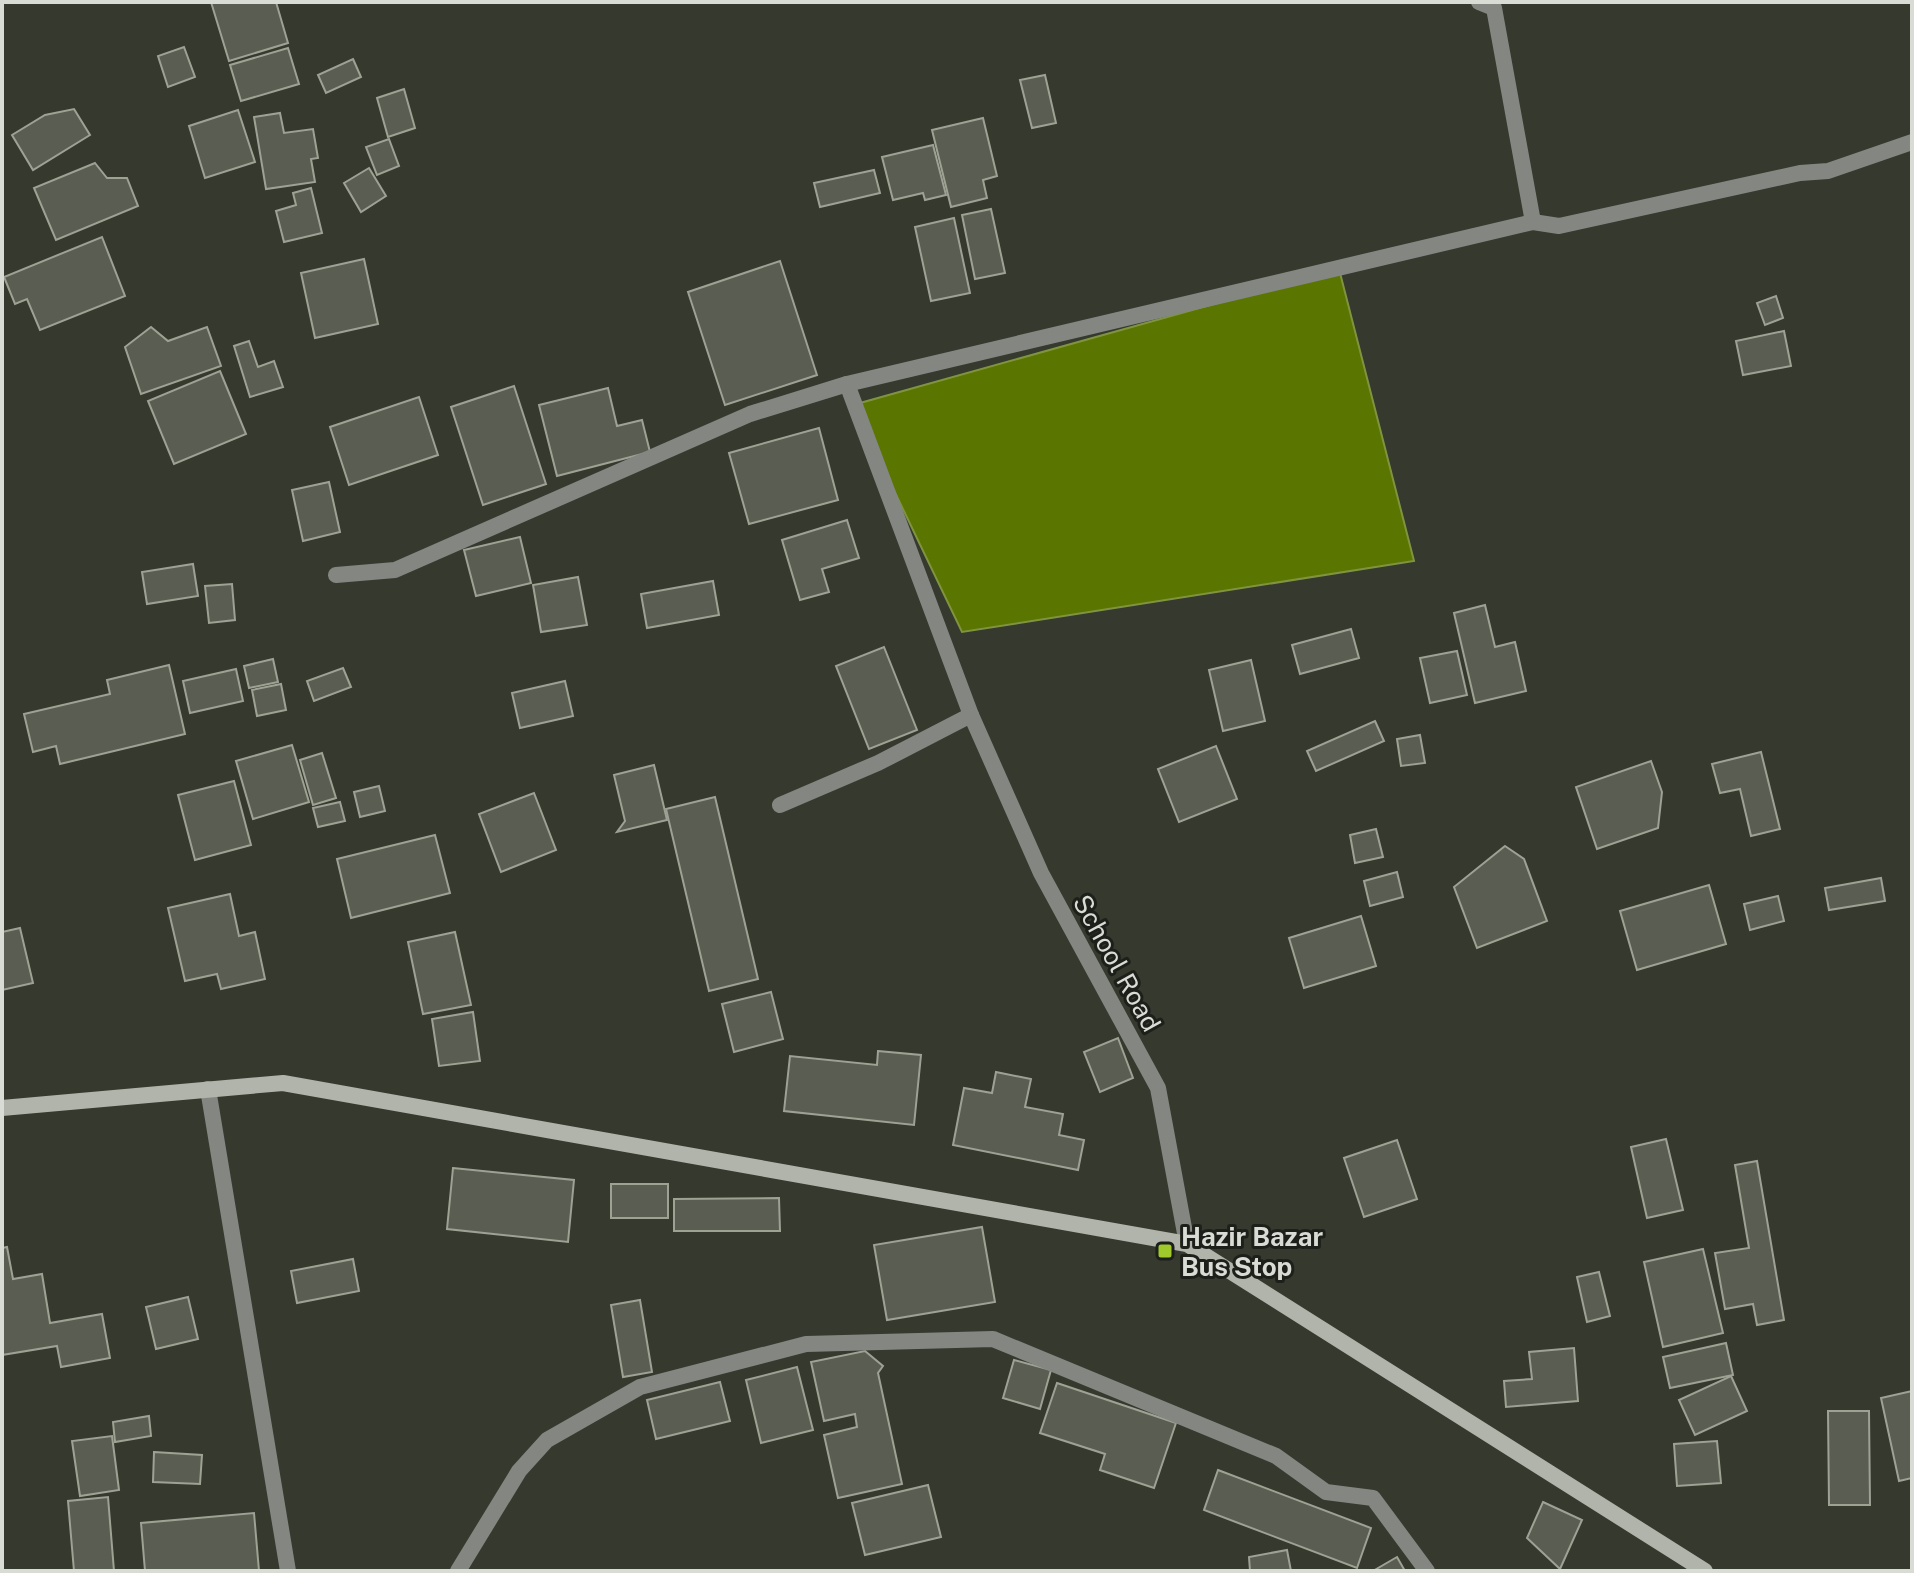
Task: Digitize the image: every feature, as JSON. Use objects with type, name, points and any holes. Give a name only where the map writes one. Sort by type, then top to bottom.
[{"type":"main road","points":[[2,1108],[283,1083],[1187,1244],[1705,1571]]},
{"type":"street","points":[[1479,2],[1494,8],[1533,222]]},
{"type":"street","points":[[336,575],[395,570],[750,414],[847,384],[1533,222],[1559,226],[1800,173],[1828,171],[1912,142]]},
{"type":"street","name":"School Road","points":[[847,384],[971,715],[1041,873],[1158,1088],[1187,1244]]},
{"type":"street","points":[[780,805],[878,763],[971,715]]},
{"type":"street","points":[[208,1089],[288,1571]]},
{"type":"street","points":[[458,1571],[519,1471],[547,1440],[640,1387],[806,1344],[993,1339],[1276,1456],[1326,1492],[1373,1498],[1427,1571]]},
{"type":"shaded area","points":[[1339,269],[1414,561],[962,632],[853,405]]},
{"type":"building","points":[[211,2],[276,2],[288,43],[229,61]]},
{"type":"building","points":[[184,47],[195,77],[168,87],[158,56]]},
{"type":"building","points":[[288,48],[299,84],[241,101],[230,65]]},
{"type":"building","points":[[353,59],[361,77],[326,93],[318,75]]},
{"type":"building","points":[[1045,75],[1056,123],[1032,128],[1020,80]]},
{"type":"building","points":[[404,89],[415,128],[388,137],[377,98]]},
{"type":"building","points":[[74,109],[90,135],[33,170],[12,135],[45,115]]},
{"type":"building","points":[[238,110],[255,162],[205,178],[189,126]]},
{"type":"building","points":[[280,113],[284,133],[313,129],[318,158],[311,159],[315,182],[266,189],[254,117]]},
{"type":"building","points":[[983,118],[997,176],[983,180],[987,198],[951,207],[932,130]]},
{"type":"building","points":[[389,139],[399,166],[377,175],[366,147]]},
{"type":"building","points":[[933,145],[946,195],[925,200],[923,193],[893,200],[882,157]]},
{"type":"building","points":[[95,163],[107,178],[127,178],[138,206],[56,240],[34,188]]},
{"type":"building","points":[[369,168],[386,196],[361,212],[344,183]]},
{"type":"building","points":[[874,170],[880,193],[820,207],[814,183]]},
{"type":"building","points":[[311,188],[322,233],[284,242],[276,211],[296,205],[293,193]]},
{"type":"building","points":[[991,209],[1005,273],[975,279],[962,215]]},
{"type":"building","points":[[954,218],[970,293],[931,301],[915,227]]},
{"type":"building","points":[[102,237],[125,296],[40,330],[27,299],[15,304],[4,277]]},
{"type":"building","points":[[364,259],[378,324],[315,338],[301,273]]},
{"type":"building","points":[[780,261],[817,375],[725,405],[688,292]]},
{"type":"building","points":[[1776,296],[1783,318],[1765,325],[1757,303]]},
{"type":"building","points":[[151,327],[168,341],[207,327],[221,366],[141,394],[125,347]]},
{"type":"building","points":[[1784,331],[1791,366],[1743,375],[1736,341]]},
{"type":"building","points":[[249,341],[258,367],[274,361],[283,387],[250,397],[234,346]]},
{"type":"building","points":[[220,371],[246,434],[174,464],[148,401]]},
{"type":"building","points":[[514,386],[546,484],[483,505],[451,407]]},
{"type":"building","points":[[608,388],[617,426],[642,420],[650,452],[557,476],[539,405]]},
{"type":"building","points":[[419,397],[438,455],[349,485],[330,427]]},
{"type":"building","points":[[819,428],[838,500],[749,524],[729,453]]},
{"type":"building","points":[[329,482],[340,532],[303,541],[292,490]]},
{"type":"building","points":[[847,520],[859,558],[822,569],[829,592],[800,600],[782,540]]},
{"type":"building","points":[[520,537],[531,583],[476,596],[464,550]]},
{"type":"building","points":[[193,564],[198,596],[147,604],[142,572]]},
{"type":"building","points":[[578,577],[587,625],[541,632],[533,585]]},
{"type":"building","points":[[713,581],[719,615],[647,628],[641,594]]},
{"type":"building","points":[[232,584],[235,620],[209,623],[205,586]]},
{"type":"building","points":[[1485,605],[1495,647],[1515,642],[1526,691],[1475,703],[1454,613]]},
{"type":"building","points":[[1351,629],[1359,658],[1300,674],[1292,645]]},
{"type":"building","points":[[884,647],[917,730],[869,749],[836,666]]},
{"type":"building","points":[[1457,651],[1467,695],[1430,703],[1420,658]]},
{"type":"building","points":[[273,659],[278,682],[249,688],[244,666]]},
{"type":"building","points":[[1251,660],[1265,721],[1223,731],[1209,670]]},
{"type":"building","points":[[169,665],[185,734],[60,764],[56,746],[33,752],[24,714],[110,694],[107,680]]},
{"type":"building","points":[[343,668],[351,687],[314,701],[307,681]]},
{"type":"building","points":[[236,669],[243,701],[190,713],[183,681]]},
{"type":"building","points":[[565,681],[573,716],[520,728],[512,693]]},
{"type":"building","points":[[281,684],[286,710],[257,716],[252,690]]},
{"type":"building","points":[[1375,721],[1384,741],[1316,771],[1307,751]]},
{"type":"building","points":[[1420,735],[1425,763],[1401,766],[1397,739]]},
{"type":"building","points":[[292,745],[309,802],[253,819],[236,761]]},
{"type":"building","points":[[1216,746],[1237,799],[1179,822],[1158,769]]},
{"type":"building","points":[[1761,752],[1780,829],[1751,836],[1740,789],[1720,793],[1712,764]]},
{"type":"building","points":[[322,753],[336,798],[313,805],[300,760]]},
{"type":"building","points":[[1651,761],[1662,792],[1658,828],[1597,849],[1576,787]]},
{"type":"building","points":[[654,765],[667,820],[617,832],[625,821],[614,775]]},
{"type":"building","points":[[234,781],[251,845],[195,860],[178,795]]},
{"type":"building","points":[[379,786],[385,811],[360,817],[354,792]]},
{"type":"building","points":[[534,793],[556,850],[501,872],[479,814]]},
{"type":"building","points":[[715,797],[758,979],[709,991],[666,809]]},
{"type":"building","points":[[340,802],[345,821],[318,827],[313,808]]},
{"type":"building","points":[[1376,829],[1383,857],[1355,863],[1350,835]]},
{"type":"building","points":[[435,835],[450,893],[351,918],[337,859]]},
{"type":"building","points":[[1505,846],[1524,859],[1547,921],[1477,948],[1454,887]]},
{"type":"building","points":[[1397,872],[1403,897],[1370,906],[1364,881]]},
{"type":"building","points":[[1881,878],[1885,901],[1829,910],[1825,888]]},
{"type":"building","points":[[1709,885],[1726,944],[1637,970],[1620,911]]},
{"type":"building","points":[[230,894],[239,936],[255,932],[265,979],[221,989],[217,974],[185,981],[168,908]]},
{"type":"building","points":[[1778,896],[1784,921],[1750,930],[1744,904]]},
{"type":"building","points":[[1361,916],[1376,966],[1304,988],[1289,938]]},
{"type":"building","points":[[20,928],[33,983],[2,990],[2,932]]},
{"type":"building","points":[[455,932],[471,1005],[423,1014],[408,942]]},
{"type":"building","points":[[771,992],[783,1039],[734,1052],[722,1004]]},
{"type":"building","points":[[473,1012],[480,1061],[439,1066],[432,1019]]},
{"type":"building","points":[[1118,1038],[1133,1078],[1100,1092],[1084,1052]]},
{"type":"building","points":[[878,1051],[921,1055],[914,1125],[784,1111],[790,1056],[877,1065]]},
{"type":"building","points":[[996,1072],[1031,1079],[1025,1107],[1063,1114],[1059,1135],[1084,1140],[1078,1170],[953,1145],[964,1088],[992,1093]]},
{"type":"building","points":[[1666,1139],[1683,1210],[1647,1218],[1631,1147]]},
{"type":"building","points":[[1397,1140],[1417,1199],[1364,1217],[1344,1158]]},
{"type":"building","points":[[1757,1161],[1784,1320],[1757,1325],[1753,1304],[1725,1309],[1715,1253],[1749,1248],[1735,1165]]},
{"type":"building","points":[[453,1168],[574,1180],[568,1242],[447,1229]]},
{"type":"building","points":[[611,1184],[668,1184],[668,1218],[611,1218]]},
{"type":"building","points":[[779,1198],[780,1231],[674,1231],[674,1199]]},
{"type":"building","points":[[982,1227],[995,1302],[887,1320],[874,1245]]},
{"type":"building","points":[[7,1247],[13,1279],[42,1274],[50,1323],[102,1314],[110,1358],[61,1367],[57,1346],[2,1355],[2,1248]]},
{"type":"building","points":[[1703,1249],[1723,1333],[1663,1347],[1644,1262]]},
{"type":"building","points":[[353,1259],[359,1291],[297,1303],[291,1271]]},
{"type":"building","points":[[1599,1272],[1610,1316],[1587,1322],[1577,1277]]},
{"type":"building","points":[[188,1297],[198,1339],[156,1349],[146,1307]]},
{"type":"building","points":[[640,1300],[652,1372],[623,1377],[611,1305]]},
{"type":"building","points":[[1726,1343],[1733,1375],[1670,1388],[1663,1357]]},
{"type":"building","points":[[1574,1348],[1578,1401],[1506,1407],[1504,1381],[1532,1379],[1529,1352]]},
{"type":"building","points":[[865,1351],[883,1366],[878,1373],[902,1484],[838,1498],[824,1435],[857,1427],[855,1414],[824,1421],[811,1362]]},
{"type":"building","points":[[1014,1360],[1051,1370],[1040,1409],[1003,1398]]},
{"type":"building","points":[[797,1367],[813,1430],[761,1443],[746,1380]]},
{"type":"building","points":[[1731,1376],[1747,1411],[1695,1435],[1679,1400]]},
{"type":"building","points":[[720,1382],[730,1421],[656,1439],[647,1400]]},
{"type":"building","points":[[1057,1383],[1176,1423],[1154,1488],[1100,1470],[1105,1454],[1040,1433]]},
{"type":"building","points":[[1912,1391],[1912,1478],[1899,1481],[1881,1398]]},
{"type":"building","points":[[1828,1411],[1869,1411],[1870,1505],[1829,1505]]},
{"type":"building","points":[[149,1416],[151,1436],[115,1442],[113,1422]]},
{"type":"building","points":[[112,1436],[119,1490],[80,1496],[72,1441]]},
{"type":"building","points":[[1717,1441],[1721,1483],[1677,1486],[1674,1444]]},
{"type":"building","points":[[154,1452],[202,1455],[200,1484],[153,1482]]},
{"type":"building","points":[[1218,1470],[1371,1528],[1357,1568],[1204,1510]]},
{"type":"building","points":[[928,1485],[941,1537],[865,1555],[852,1503]]},
{"type":"building","points":[[108,1497],[114,1571],[74,1571],[68,1501]]},
{"type":"building","points":[[1543,1502],[1582,1520],[1560,1569],[1527,1538]]},
{"type":"building","points":[[254,1513],[259,1571],[145,1571],[141,1523]]},
{"type":"building","points":[[1287,1550],[1291,1571],[1250,1571],[1249,1557]]},
{"type":"building","points":[[1397,1557],[1405,1571],[1373,1571]]},
{"type":"place","name":"Hazir Bazar Bus Stop","points":[[1165,1251]]}]
